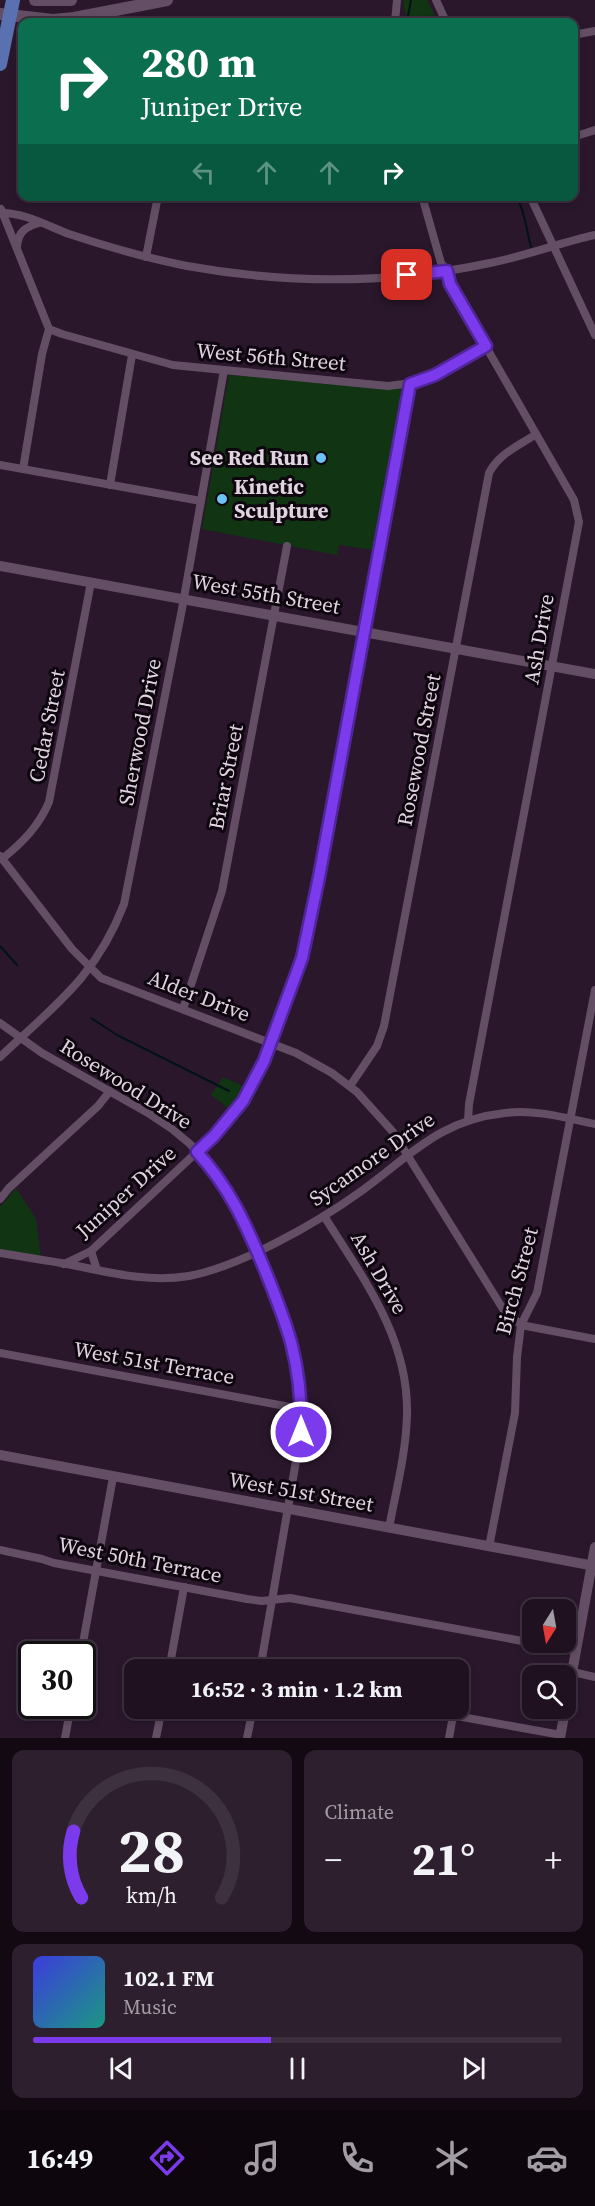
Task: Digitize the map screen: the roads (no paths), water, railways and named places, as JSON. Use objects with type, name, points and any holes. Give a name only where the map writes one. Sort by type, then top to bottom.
[{"type":"main road","points":[[0,64],[5,15],[13,0]]},
{"type":"main road","points":[[35,0],[71,0]]},
{"type":"main road","points":[[74,18],[167,0]]},
{"type":"main road","points":[[5,15],[34,18]]},
{"type":"street","points":[[395,18],[397,0]]},
{"type":"street","points":[[436,0],[444,18]]},
{"type":"street","points":[[578,34],[595,31]]},
{"type":"street","points":[[578,135],[595,130]]},
{"type":"street","points":[[146,256],[157,201]]},
{"type":"street","name":"Ash Drive","points":[[423,201],[441,263],[447,271],[450,284],[574,500],[579,522],[469,1104],[468,1120]]},
{"type":"street","points":[[532,201],[595,335]]},
{"type":"street","points":[[1,211],[146,256],[188,266],[275,277],[354,279],[447,271],[507,260],[595,235]]},
{"type":"street","points":[[1,211],[49,329],[42,354],[23,469]]},
{"type":"street","points":[[17,248],[17,239],[23,230],[39,223]]},
{"type":"street","name":"West 56th Street","points":[[49,329],[132,355],[173,365],[388,386],[410,384],[435,375],[486,346]]},
{"type":"street","points":[[110,485],[132,355]]},
{"type":"street","name":"Sherwood Drive","points":[[0,1057],[65,997],[90,968],[112,932],[128,888],[224,370]]},
{"type":"street","name":"Juniper Drive","points":[[64,1264],[91,1251],[214,1136],[243,1101],[271,1043],[306,939],[410,384]]},
{"type":"street","name":"Rosewood Street","points":[[350,1086],[377,1046],[384,1026],[489,473],[501,457],[536,434]]},
{"type":"street","points":[[0,465],[201,501]]},
{"type":"street","name":"Briar Street","points":[[183,1010],[222,891],[287,546]]},
{"type":"street","name":"West 55th Street","points":[[0,569],[91,582],[595,674]]},
{"type":"street","name":"Cedar Street","points":[[1,858],[31,832],[49,802],[91,582]]},
{"type":"street","name":"Alder Drive","points":[[1,858],[72,949],[101,978],[271,1043],[316,1063],[350,1086],[385,1122],[503,1309],[521,1325]]},
{"type":"street","name":"Birch Street","points":[[489,1547],[515,1413],[517,1357],[521,1325],[537,1293],[595,990]]},
{"type":"street","name":"Rosewood Drive","points":[[0,1023],[20,1038],[172,1129],[214,1171],[233,1198],[257,1251],[288,1328],[297,1366],[301,1409],[300,1442],[262,1659]]},
{"type":"street","points":[[0,1199],[98,1106],[110,1091]]},
{"type":"street","name":"Sycamore Drive","points":[[0,1253],[135,1277],[163,1279],[187,1276],[222,1266],[257,1251],[324,1216],[362,1191],[439,1132],[468,1120],[496,1114],[525,1112],[595,1124]]},
{"type":"street","name":"Ash Drive","points":[[324,1216],[384,1312],[401,1361],[406,1395],[406,1435],[389,1528]]},
{"type":"street","points":[[91,1251],[97,1270]]},
{"type":"street","points":[[521,1325],[595,1339]]},
{"type":"street","name":"West 51st Terrace","points":[[0,1353],[301,1409]]},
{"type":"street","name":"West 51st Street","points":[[0,1455],[593,1566]]},
{"type":"street","points":[[84,1641],[113,1477]]},
{"type":"street","points":[[576,1651],[595,1547]]},
{"type":"street","name":"West 50th Terrace","points":[[0,1550],[42,1558],[54,1563],[262,1601],[290,1598],[522,1641]]},
{"type":"street","points":[[171,1659],[184,1587]]},
{"type":"street","points":[[576,1673],[595,1677]]},
{"type":"street","points":[[65,1738],[69,1719]]},
{"type":"street","points":[[156,1738],[160,1719]]},
{"type":"street","points":[[247,1738],[251,1719]]},
{"type":"street","points":[[449,1738],[452,1719]]},
{"type":"street","points":[[468,1719],[560,1737],[564,1719]]},
{"type":"waterway","points":[[410,18],[408,16],[411,0]]},
{"type":"waterway","points":[[518,201],[531,247]]},
{"type":"waterway","points":[[0,946],[17,965]]},
{"type":"waterway","points":[[91,1018],[117,1035],[229,1091]]},
{"type":"place","name":"See Red Run","points":[[321,458]]},
{"type":"place","name":"Kinetic Sculpture","points":[[222,499]]}]
